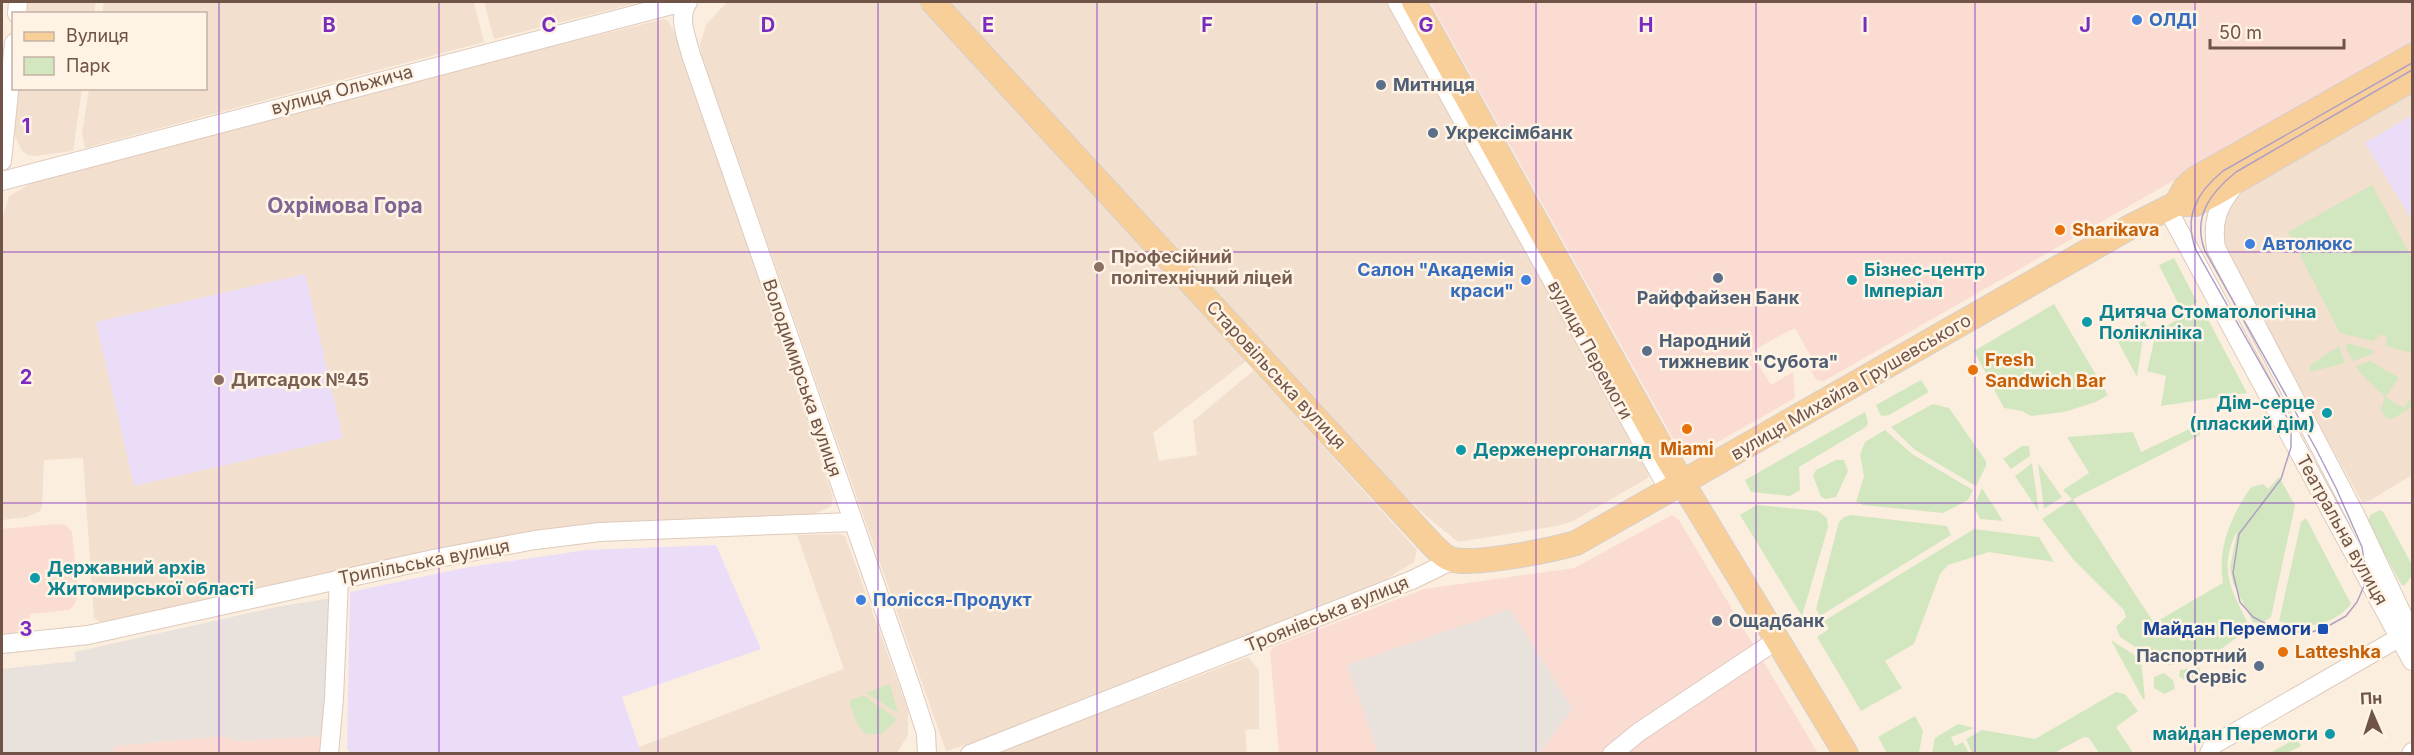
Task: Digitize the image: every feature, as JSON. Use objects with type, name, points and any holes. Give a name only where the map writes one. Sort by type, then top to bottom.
[{"type":"main road","name":"Старовільська вулиця","points":[[933,2],[1425,537],[1453,560]]},
{"type":"main road","name":"вулиця Перемоги","points":[[1414,2],[1692,517],[1832,753]]},
{"type":"main road","name":"вулиця Михайла Грушевського","points":[[2172,206],[2195,179],[2412,56]]},
{"type":"main road","name":"вулиця Михайла Грушевського","points":[[1676,488],[1918,347],[2172,206],[2195,204],[2238,181],[2412,79]]},
{"type":"main road","name":"Троянівська вулиця","points":[[1453,560],[1551,550],[1576,543],[1676,488]]},
{"type":"main road","name":"вулиця Перемоги","points":[[1676,488],[1846,753]]},
{"type":"street","name":"вулиця Ольжича","points":[[2,181],[685,2]]},
{"type":"street","name":"Володимирська вулиця","points":[[685,2],[683,22],[691,55],[923,723],[927,753]]},
{"type":"street","name":"вулиця Перемоги","points":[[1397,2],[1676,488]]},
{"type":"street","points":[[2,161],[12,63]]},
{"type":"street","name":"Театральна вулиця","points":[[2238,181],[2220,203],[2215,215],[2213,229],[2216,248],[2351,507],[2407,634],[2412,661]]},
{"type":"street","name":"Театральна вулиця","points":[[2172,206],[2407,634]]},
{"type":"street","name":"Трипільська вулиця","points":[[2,644],[88,635],[460,554],[600,532],[852,522]]},
{"type":"street","name":"Троянівська вулиця","points":[[977,752],[1401,585],[1453,560]]},
{"type":"street","points":[[329,753],[334,698],[339,579]]},
{"type":"street","points":[[2209,753],[2213,745],[2407,634]]},
{"type":"street","points":[[1612,753],[1639,732],[1768,646]]},
{"type":"shaded area","points":[[21,2],[96,2],[94,12],[20,12]]},
{"type":"shaded area","points":[[104,2],[474,2],[484,42],[85,148],[82,134],[89,90],[207,90],[207,12],[102,12]]},
{"type":"shaded area","points":[[484,2],[641,2],[494,39]]},
{"type":"shaded area","points":[[727,2],[919,2],[1246,361],[1153,433],[1159,461],[1197,455],[1193,421],[1254,370],[1417,550],[1414,562],[1380,583],[988,738],[946,751],[701,54],[700,44],[706,25]]},
{"type":"shaded area","points":[[946,2],[1389,2],[1649,471],[1648,478],[1573,521],[1557,526],[1458,542],[1419,510],[1386,476]]},
{"type":"shaded area","points":[[1430,2],[2412,2],[2412,44],[1824,381],[1817,380],[1809,368],[1815,364],[1795,328],[1751,352],[1771,385],[1793,372],[1795,398],[1711,446],[1700,449],[1689,448],[1672,437]]},
{"type":"shaded area","points":[[664,19],[668,21],[674,32],[833,497],[831,506],[811,516],[699,522],[233,595],[100,622],[94,618],[83,458],[44,460],[40,511],[27,517],[2,520],[2,220],[9,196],[32,183],[472,66]]},
{"type":"shaded area","points":[[2412,89],[2412,475],[2369,501],[2362,502],[2226,257],[2220,230],[2229,205],[2242,189]]},
{"type":"shaded area","points":[[14,90],[82,90],[73,151],[35,156],[22,151],[14,134],[11,106]]},
{"type":"shaded area","points":[[2412,115],[2412,220],[2365,143]]},
{"type":"shaded area","name":"Дитсадок №45","points":[[305,274],[343,438],[134,486],[96,322]]},
{"type":"shaded area","points":[[1672,515],[1679,520],[1818,753],[1279,753],[1270,652],[1273,647],[1424,589],[1574,568]]},
{"type":"shaded area","points":[[66,525],[72,532],[78,593],[75,604],[69,610],[30,614],[30,632],[2,635],[2,529]]},
{"type":"shaded area","points":[[840,534],[845,536],[908,710],[908,735],[897,753],[641,754],[639,747],[844,669],[797,535]]},
{"type":"shaded area","points":[[716,545],[761,649],[622,697],[641,753],[353,754],[347,749],[350,592],[469,567],[587,550]]},
{"type":"shaded area","points":[[331,598],[331,699],[324,700],[324,736],[237,741],[222,736],[116,746],[110,753],[2,754],[2,669],[76,661],[75,652],[276,607]]},
{"type":"shaded area","points":[[1510,609],[1573,709],[1539,753],[1378,753],[1347,665]]},
{"type":"shaded area","points":[[1248,657],[1259,670],[1259,729],[1245,730],[1247,753],[995,754]]},
{"type":"shaded area","points":[[222,736],[237,741],[324,736],[321,753],[110,754],[116,746]]},
{"type":"green space","points":[[2372,185],[2412,258],[2412,353],[2386,346],[2387,338],[2381,334],[2373,341],[2340,333],[2288,232]]},
{"type":"green space","points":[[2174,258],[2197,302],[2182,311],[2159,265]]},
{"type":"green space","points":[[2054,304],[2108,395],[2096,402],[2064,412],[2031,416],[2022,411],[2004,408],[1974,351]]},
{"type":"green space","points":[[2201,306],[2247,393],[2161,406],[2166,376],[2147,371],[2156,332]]},
{"type":"green space","points":[[2144,321],[2149,329],[2144,332],[2137,377],[2116,338]]},
{"type":"green space","points":[[2347,343],[2373,350],[2373,354],[2353,361],[2345,347]]},
{"type":"green space","points":[[2339,346],[2345,363],[2310,372],[2309,366]]},
{"type":"green space","points":[[2370,361],[2399,378],[2385,397],[2359,372],[2356,366]]},
{"type":"green space","points":[[1921,380],[1929,392],[1889,415],[1881,416],[1876,405]]},
{"type":"green space","points":[[2412,396],[2412,407],[2392,419],[2385,417],[2381,410],[2385,397],[2404,408]]},
{"type":"green space","points":[[1933,404],[1949,408],[1986,461],[1986,466],[1976,486],[1915,450],[1891,427]]},
{"type":"green space","points":[[1865,412],[1868,422],[1866,427],[1799,467],[1800,490],[1790,496],[1751,492],[1745,480]]},
{"type":"green space","points":[[2200,424],[2200,435],[2073,499],[2154,623],[2223,583],[2224,545],[2237,509],[2251,487],[2263,484],[2268,489],[2279,477],[2295,505],[2271,617],[2261,624],[2253,622],[2233,583],[2230,568],[2237,531],[2228,558],[2228,570],[2233,592],[2250,628],[2206,660],[2170,665],[2144,653],[2120,637],[2116,627],[2126,617],[2124,610],[2073,559],[2042,519],[2072,499],[2063,490],[2089,473],[2067,437],[2133,432],[2141,452]]},
{"type":"green space","points":[[1885,430],[1912,454],[1973,490],[1968,500],[1943,513],[1863,505],[1856,502],[1864,476],[1860,455],[1865,442]]},
{"type":"green space","points":[[2022,446],[2029,446],[2030,456],[2011,469],[2003,459]]},
{"type":"green space","points":[[1836,460],[1844,460],[1848,471],[1836,497],[1826,499],[1821,497],[1813,476],[1816,470]]},
{"type":"green space","points":[[2032,463],[2039,512],[2015,476]]},
{"type":"green space","points":[[2038,463],[2062,497],[2044,509]]},
{"type":"green space","points":[[1982,488],[2003,521],[1980,519],[1974,506]]},
{"type":"green space","points":[[1757,505],[1818,511],[1827,518],[1828,527],[1802,616],[1740,515]]},
{"type":"green space","points":[[2380,510],[2384,513],[2412,565],[2412,576],[2404,586],[2368,523],[2370,515]]},
{"type":"green space","points":[[1851,515],[1947,526],[1951,535],[1820,616],[1816,609],[1839,522]]},
{"type":"green space","points":[[2306,518],[2351,604],[2328,621],[2299,626],[2279,621],[2301,522]]},
{"type":"green space","points":[[1974,529],[2039,537],[2054,562],[1989,552],[1948,565],[1940,574],[1914,644],[1885,661],[1902,688],[1861,711],[1817,637],[1829,629],[1824,621]]},
{"type":"green space","points":[[2111,640],[2141,659],[2145,699],[2143,699]]},
{"type":"green space","points":[[2199,666],[2201,675],[2188,683],[2179,676],[2180,670]]},
{"type":"green space","points":[[2164,673],[2173,680],[2175,689],[2164,694],[2154,688],[2154,677]]},
{"type":"green space","points":[[890,684],[898,713],[866,693]]},
{"type":"green space","points":[[2116,692],[2125,694],[2138,711],[2116,727],[2133,753],[2099,753],[2089,738],[2084,737],[2054,753],[1972,753],[1966,739],[1982,730],[2035,739]]},
{"type":"green space","points":[[863,695],[897,719],[882,734],[866,734],[858,726],[849,701]]},
{"type":"green space","points":[[1915,716],[1923,731],[1919,753],[1887,753],[1878,737]]},
{"type":"green space","points":[[1958,724],[1974,728],[1951,737],[1955,746],[1963,742],[1969,753],[1932,753],[1935,738]]},
{"type":"green space","points":[[2297,738],[2301,746],[2287,753],[2270,753]]},
{"type":"tram line","points":[[2412,63],[2223,171],[2206,188],[2192,216],[2192,238],[2196,250],[2280,398],[2291,430],[2291,447],[2281,479],[2239,534],[2233,573],[2240,602],[2253,617],[2278,630],[2307,633],[2323,629],[2346,616],[2357,602],[2364,586],[2366,573],[2362,547],[2315,447],[2205,251],[2202,239],[2202,217],[2211,197],[2236,172],[2412,70]]},
{"type":"place","name":"ОЛДІ","points":[[2137,20]]},
{"type":"place","name":"Митниця","points":[[1381,85]]},
{"type":"place","name":"Укрексімбанк","points":[[1433,133]]},
{"type":"place","name":"Sharikava","points":[[2060,230]]},
{"type":"place","name":"Автолюкс","points":[[2250,244]]},
{"type":"place","name":"Професійний політехнічний ліцей","points":[[1099,267]]},
{"type":"place","name":"Райффайзен Банк","points":[[1718,278]]},
{"type":"place","name":"Салон \"Академія краси\"","points":[[1526,280]]},
{"type":"place","name":"Бізнес-центр Імперіал","points":[[1852,280]]},
{"type":"place","name":"Дитяча Стоматологічна Поліклініка","points":[[2087,322]]},
{"type":"place","name":"Народний тижневик \"Субота\"","points":[[1647,351]]},
{"type":"place","name":"Fresh Sandwich Bar","points":[[1973,370]]},
{"type":"place","name":"Дитсадок №45","points":[[219,380]]},
{"type":"place","name":"Дім-серце (плаский дім)","points":[[2327,413]]},
{"type":"place","name":"Miami","points":[[1687,429]]},
{"type":"place","name":"Держенергонагляд","points":[[1461,450]]},
{"type":"place","name":"Державний архів Житомирської області","points":[[35,578]]},
{"type":"place","name":"Полісся-Продукт","points":[[861,600]]},
{"type":"place","name":"Ощадбанк","points":[[1717,621]]},
{"type":"place","name":"Майдан Перемоги","points":[[2323,629]]},
{"type":"place","name":"Latteshka","points":[[2283,652]]},
{"type":"place","name":"Паспортний Сервіс","points":[[2259,666]]},
{"type":"place","name":"майдан Перемоги","points":[[2330,734]]},
{"type":"district","name":"Охрімова Гора","points":[[345,206]]}]
